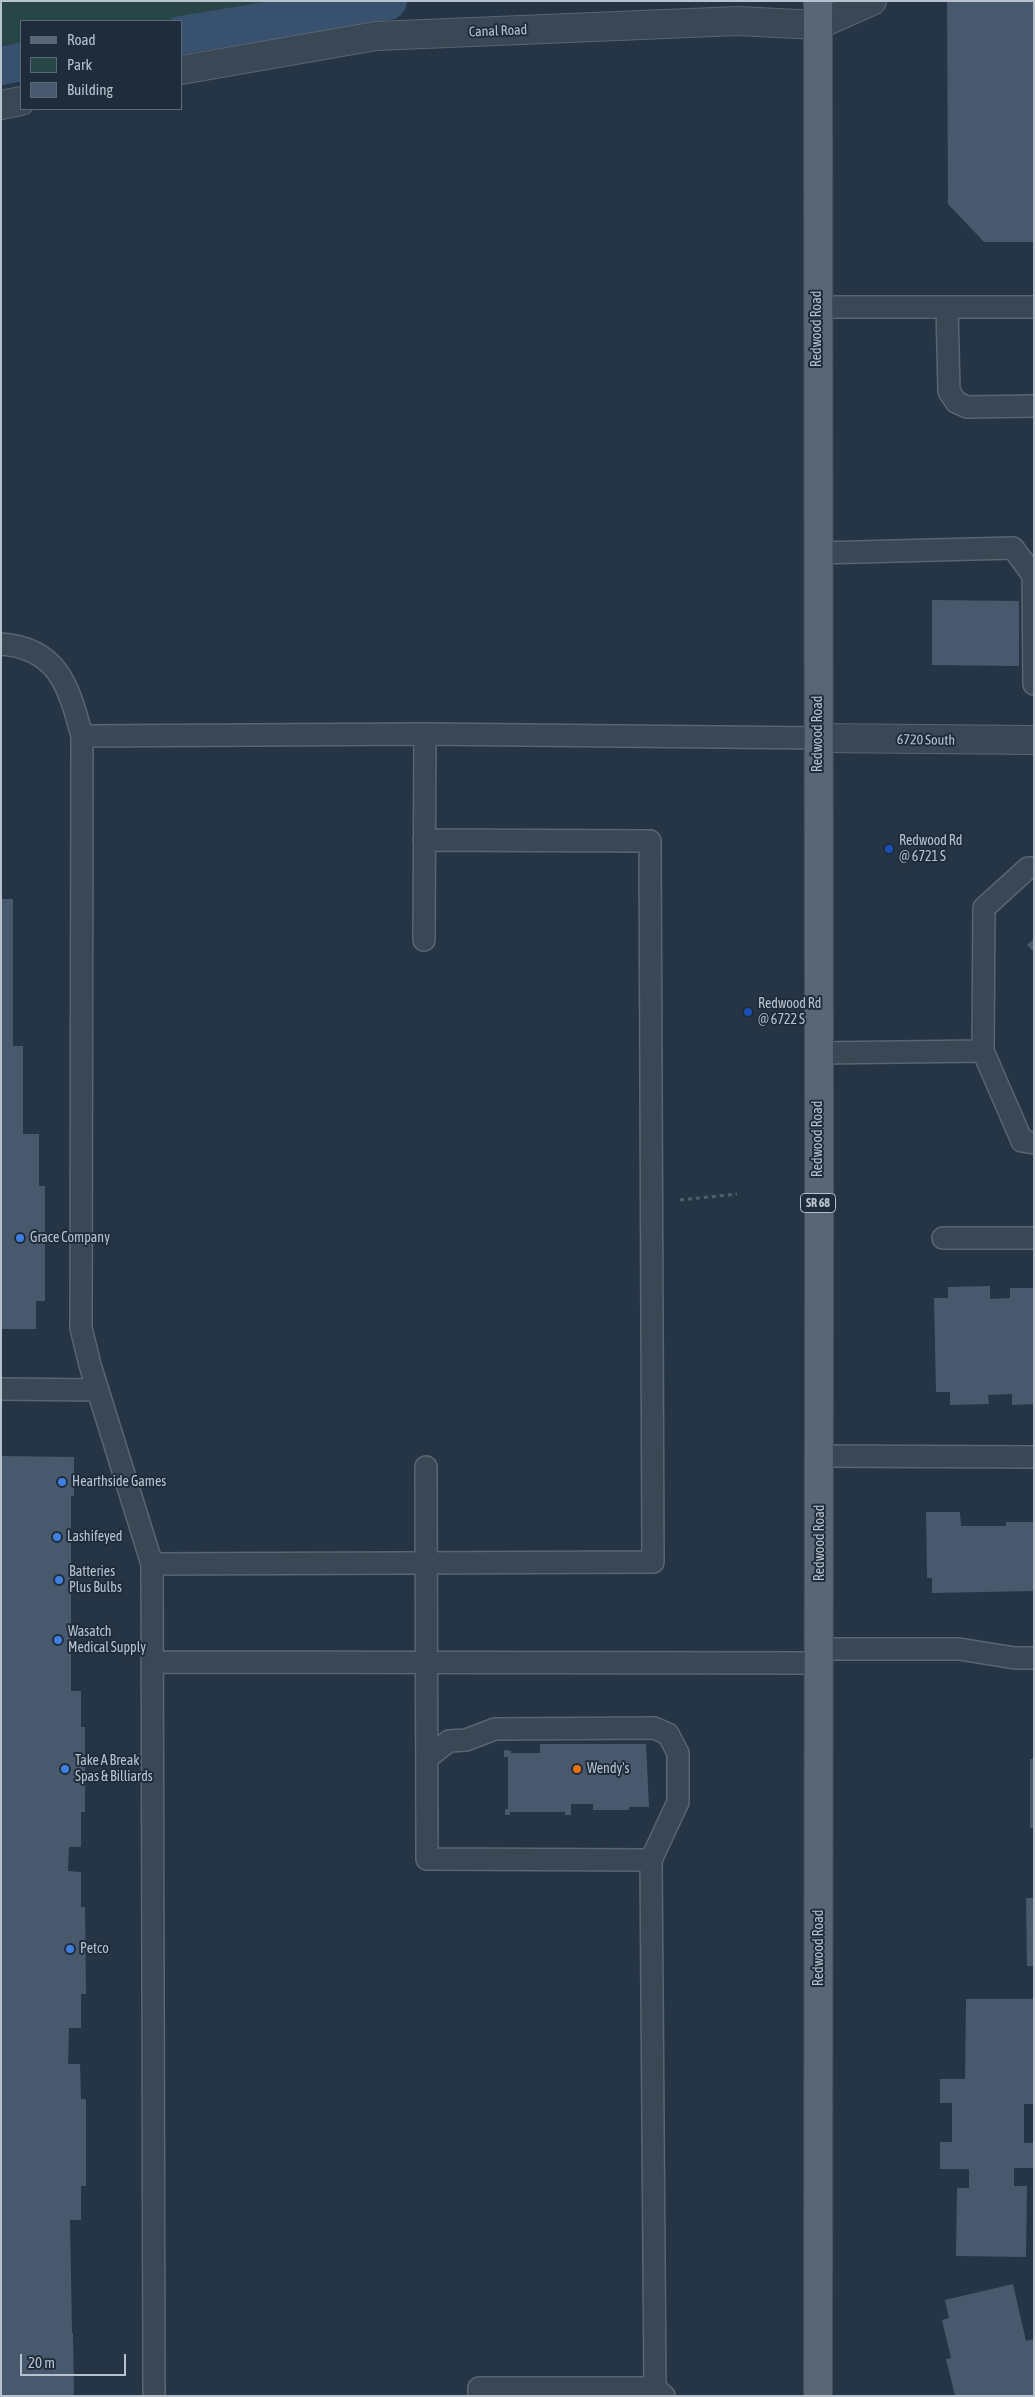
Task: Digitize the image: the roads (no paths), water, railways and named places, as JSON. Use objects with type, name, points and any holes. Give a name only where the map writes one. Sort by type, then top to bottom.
[{"type":"main road","name":"Redwood Road","points":[[818,13],[820,1456],[818,2396]]},
{"type":"street","points":[[818,13],[872,1]]},
{"type":"street","name":"Canal Road","points":[[182,70],[376,36],[738,21],[818,13]]},
{"type":"street","points":[[1,105],[20,102]]},
{"type":"street","name":"6720 South","points":[[818,738],[1034,740]]},
{"type":"lane","points":[[817,307],[1034,307]]},
{"type":"lane","points":[[947,307],[949,391],[956,402],[967,407],[1034,406]]},
{"type":"lane","points":[[818,553],[1013,548],[1033,575],[1034,684]]},
{"type":"lane","points":[[1,644],[36,653],[53,663],[62,677],[74,706],[82,736],[82,1328],[98,1390],[152,1564],[154,2396]]},
{"type":"lane","points":[[424,734],[424,940]]},
{"type":"lane","points":[[82,736],[424,734],[818,738]]},
{"type":"lane","points":[[152,1564],[653,1562],[650,841],[424,840]]},
{"type":"lane","points":[[1034,868],[1028,868],[984,908],[983,1051],[1022,1141],[1034,1144]]},
{"type":"lane","points":[[818,1053],[983,1051]]},
{"type":"lane","points":[[944,1238],[1034,1238]]},
{"type":"lane","points":[[1,1389],[98,1390]]},
{"type":"lane","points":[[820,1456],[1034,1457]]},
{"type":"lane","points":[[426,1467],[427,1859],[651,1860]]},
{"type":"lane","points":[[152,1662],[427,1662],[820,1656],[959,1649],[1015,1658],[1034,1658]]},
{"type":"lane","points":[[427,1758],[449,1742],[466,1740],[495,1729],[661,1730],[673,1740],[678,1753],[678,1802],[651,1860],[660,2392],[549,2392],[479,2388],[479,2396]]},
{"type":"waterway","points":[[182,35],[388,1]]},
{"type":"waterway","points":[[1,66],[20,62]]},
{"type":"place","name":"Redwood Rd @ 6721 S","points":[[889,849]]},
{"type":"place","name":"Redwood Rd @ 6722 S","points":[[748,1012]]},
{"type":"place","name":"Grace Company","points":[[20,1238]]},
{"type":"place","name":"Hearthside Games","points":[[62,1482]]},
{"type":"place","name":"Lashifeyed","points":[[57,1537]]},
{"type":"place","name":"Batteries Plus Bulbs","points":[[59,1580]]},
{"type":"place","name":"Wasatch Medical Supply","points":[[58,1640]]},
{"type":"place","name":"Take A Break Spas & Billiards","points":[[65,1769]]},
{"type":"place","name":"Wendy's","points":[[577,1769]]},
{"type":"place","name":"Petco","points":[[70,1949]]}]
